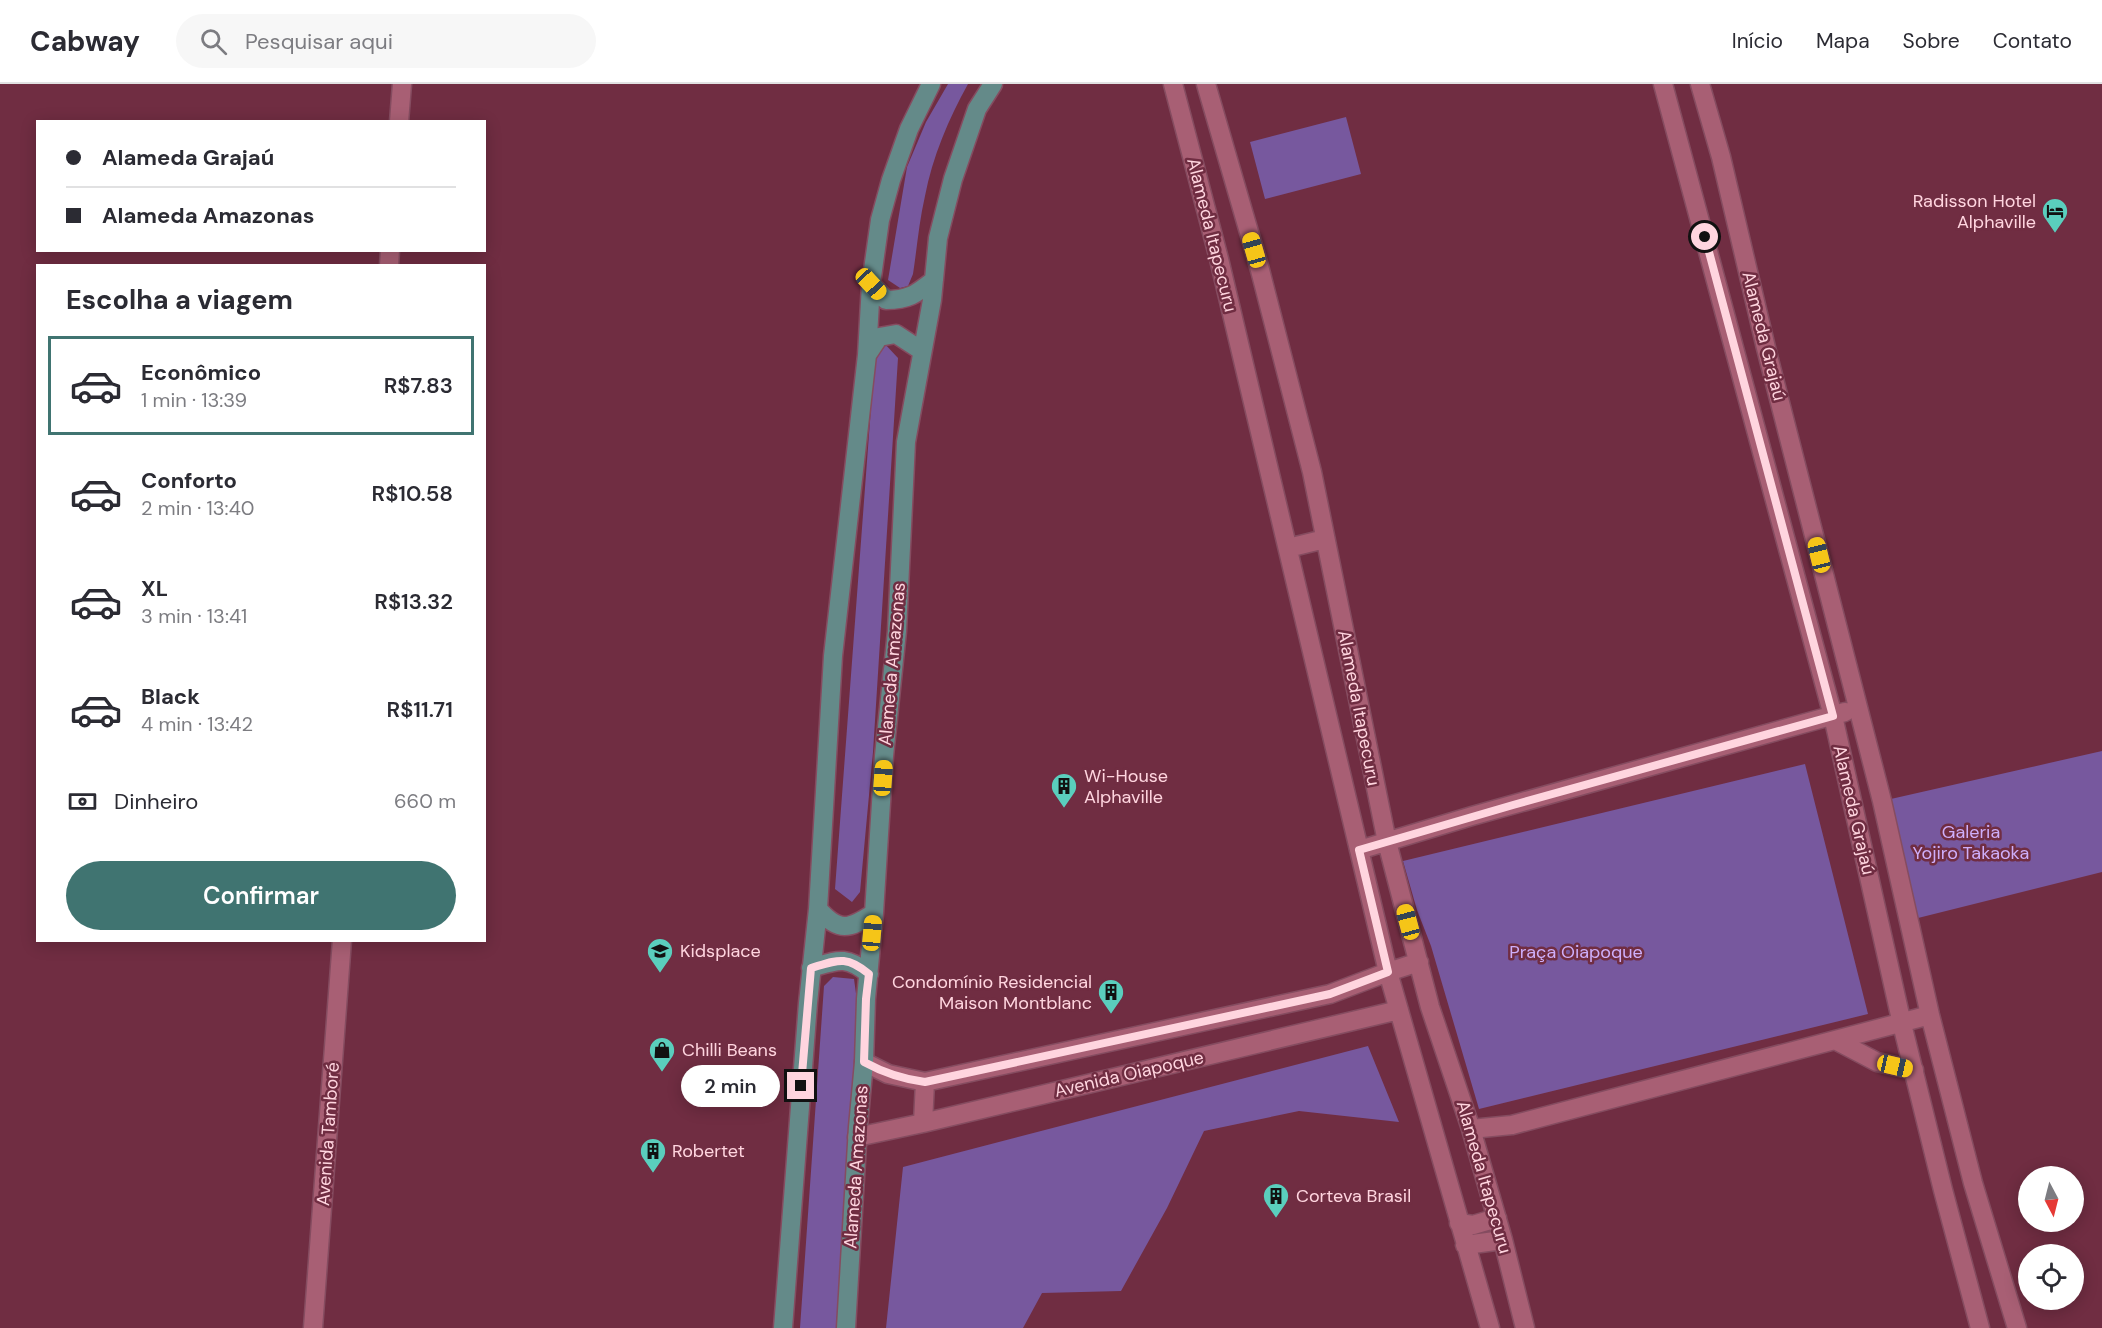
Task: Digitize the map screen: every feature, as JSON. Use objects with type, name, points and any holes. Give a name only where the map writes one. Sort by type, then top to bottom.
[{"type":"main road","points":[[783,1328],[811,968],[818,909],[833,656],[867,355],[871,284],[880,220],[891,180],[909,129],[931,84]]},
{"type":"main road","name":"Alameda Amazonas","points":[[846,1328],[864,1062],[866,999],[884,756],[897,631],[906,442],[934,280],[938,238],[953,179],[977,109],[993,84]]},
{"type":"main road","points":[[871,284],[886,300],[899,300],[912,297],[934,280]]},
{"type":"main road","points":[[867,355],[879,337],[896,334],[922,351]]},
{"type":"main road","points":[[818,909],[832,924],[841,927],[851,926],[874,913]]},
{"type":"main road","points":[[811,968],[844,960],[852,962],[869,974]]},
{"type":"street","points":[[399,120],[402,84]]},
{"type":"street","name":"Alameda Itapecuru","points":[[1173,84],[1219,260],[1388,972],[1490,1328]]},
{"type":"street","name":"Alameda Itapecuru","points":[[1206,84],[1263,282],[1312,472],[1386,842],[1430,1007],[1471,1129],[1497,1218],[1525,1328]]},
{"type":"street","name":"Alameda Grajaú","points":[[1663,84],[1833,716],[1902,1024],[1980,1328]]},
{"type":"street","name":"Alameda Grajaú","points":[[1700,84],[1721,157],[1766,348],[1890,833],[1930,1015],[1973,1183],[2017,1328]]},
{"type":"street","points":[[1735,348],[1754,355],[1760,354],[1766,348]]},
{"type":"street","points":[[1288,548],[1325,539]]},
{"type":"street","points":[[1359,850],[1857,709]]},
{"type":"street","name":"Avenida Tamboré","points":[[313,1328],[342,942]]},
{"type":"street","name":"Avenida Oiapoque","points":[[864,1062],[888,1074],[925,1082],[1330,994],[1419,962]]},
{"type":"street","name":"Avenida Oiapoque","points":[[858,1137],[1400,1010]]},
{"type":"street","points":[[1471,1129],[1512,1125],[1930,1015]]},
{"type":"street","points":[[1835,1040],[1877,1062],[1914,1070]]},
{"type":"street","points":[[923,1123],[925,1082]]},
{"type":"street","points":[[1943,1190],[1973,1183]]},
{"type":"street","points":[[1459,1223],[1473,1226],[1497,1218]]},
{"type":"street","points":[[1465,1245],[1503,1240]]},
{"type":"green space","points":[[948,84],[968,84],[948,124],[928,182],[913,274],[908,286],[900,288],[888,280],[907,167],[926,122]]},
{"type":"green space","points":[[1346,117],[1361,174],[1265,199],[1250,142]]},
{"type":"green space","points":[[883,342],[898,358],[873,752],[860,892],[852,902],[835,889],[875,354]]},
{"type":"green space","name":"Galeria Yojiro Takaoka","points":[[2102,751],[2102,872],[1910,920],[1882,801]]},
{"type":"green space","name":"Praça Oiapoque","points":[[1805,764],[1868,1014],[1479,1109],[1431,946],[1417,910],[1403,861]]},
{"type":"green space","points":[[833,977],[854,979],[860,1023],[836,1328],[800,1328],[824,986]]},
{"type":"green space","points":[[1368,1046],[1399,1122],[1299,1111],[1204,1131],[1167,1208],[1121,1291],[1042,1293],[1023,1328],[886,1328],[903,1167]]},
{"type":"place","name":"Radisson Hotel Alphaville","points":[[2055,234]]},
{"type":"place","name":"Wi-House Alphaville","points":[[1064,809]]},
{"type":"place","name":"Kidsplace","points":[[660,974]]},
{"type":"place","name":"Condomínio Residencial Maison Montblanc","points":[[1111,1015]]},
{"type":"place","name":"Chilli Beans","points":[[662,1073]]},
{"type":"place","name":"Robertet","points":[[653,1174]]},
{"type":"place","name":"Corteva Brasil","points":[[1276,1219]]},
{"type":"route","points":[[801,1086],[811,968],[844,960],[860,966],[869,974],[864,1062],[888,1074],[925,1082],[1330,994],[1388,972],[1359,850],[1833,716],[1705,237]]}]
